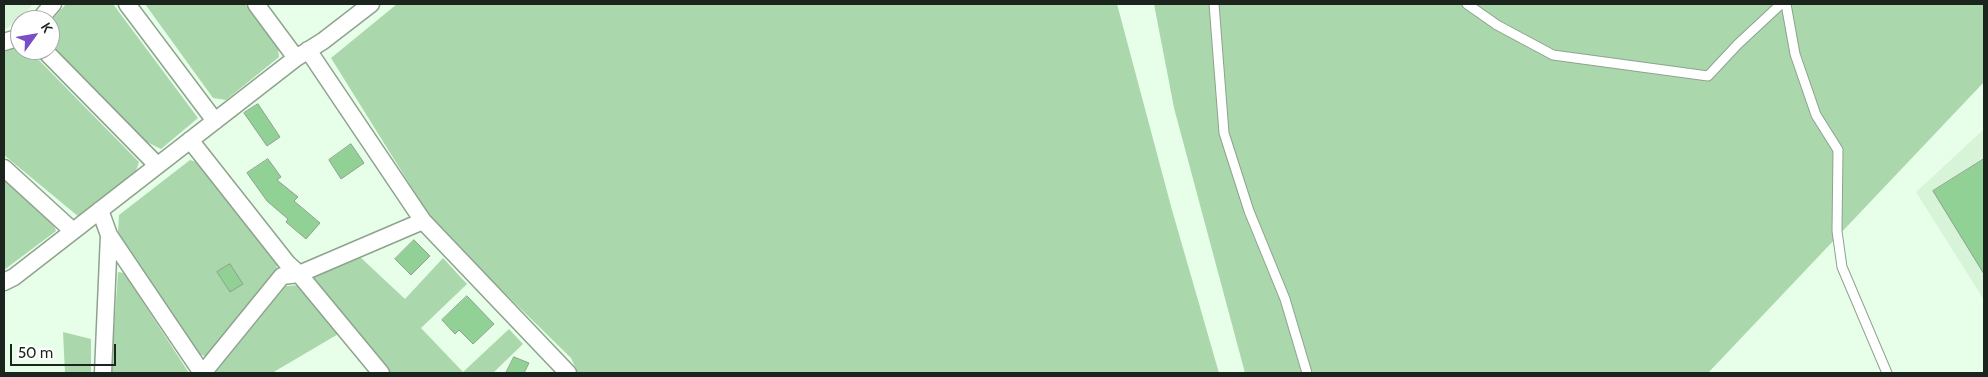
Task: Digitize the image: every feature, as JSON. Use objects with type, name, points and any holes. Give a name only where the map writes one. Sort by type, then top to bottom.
[{"type":"street","points":[[127,4],[215,121]]},
{"type":"street","points":[[256,4],[302,54],[423,222],[568,373]]},
{"type":"street","points":[[4,282],[14,277],[302,54],[324,41],[371,4]]},
{"type":"street","points":[[54,60],[157,165]]},
{"type":"street","points":[[190,140],[287,263],[299,274],[381,373]]},
{"type":"street","points":[[4,168],[73,230]]},
{"type":"street","points":[[100,210],[109,235],[203,373],[282,276],[299,274],[423,222]]},
{"type":"street","points":[[103,373],[109,235]]},
{"type":"lane","points":[[1214,4],[1224,133],[1249,211],[1286,299],[1307,373]]},
{"type":"lane","points":[[1467,4],[1497,24],[1553,55],[1708,76],[1738,44],[1781,4]]},
{"type":"lane","points":[[1786,4],[1796,54],[1816,115],[1838,150],[1837,231],[1842,267],[1887,373]]},
{"type":"shaded area","points":[[4,4],[33,4],[28,10],[10,10],[10,26],[4,30]]},
{"type":"shaded area","points":[[66,4],[113,4],[198,118],[161,149],[147,142],[60,56],[60,11]]},
{"type":"shaded area","points":[[145,4],[245,4],[278,49],[279,57],[226,100],[213,98]]},
{"type":"shaded area","points":[[397,4],[1117,4],[1172,210],[1219,373],[578,373],[571,358],[435,225],[331,58]]},
{"type":"shaded area","points":[[1154,4],[1984,4],[1984,82],[1708,373],[1245,373],[1174,108]]},
{"type":"shaded area","points":[[10,48],[10,60],[39,60],[139,162],[136,171],[79,217],[4,155],[4,50]]},
{"type":"shaded area","points":[[1984,129],[1984,300],[1916,192]]},
{"type":"shaded area","points":[[190,160],[203,164],[278,258],[276,272],[207,357],[199,354],[118,232],[119,215]]},
{"type":"shaded area","points":[[4,177],[53,222],[56,231],[4,270]]},
{"type":"shaded area","points":[[359,256],[405,299],[443,258],[467,284],[421,328],[463,372],[509,329],[523,344],[493,373],[390,373],[309,277]]},
{"type":"shaded area","points":[[118,272],[124,273],[189,373],[111,373]]},
{"type":"shaded area","points":[[301,285],[340,333],[272,373],[215,373],[286,286]]},
{"type":"shaded area","points":[[63,332],[91,339],[91,373],[65,373]]},
{"type":"building","points":[[258,104],[280,137],[267,146],[244,113]]},
{"type":"building","points":[[351,144],[364,163],[341,179],[329,160]]},
{"type":"building","points":[[268,159],[281,177],[277,180],[298,197],[294,201],[320,223],[306,239],[286,222],[288,219],[267,201],[247,173]]},
{"type":"building","points":[[1984,159],[1984,274],[1933,191]]},
{"type":"building","points":[[414,240],[430,256],[411,275],[395,259]]},
{"type":"building","points":[[230,264],[243,284],[230,292],[217,272]]},
{"type":"building","points":[[467,296],[494,324],[473,344],[459,330],[455,334],[442,320]]},
{"type":"building","points":[[514,357],[529,363],[524,373],[506,373]]}]
